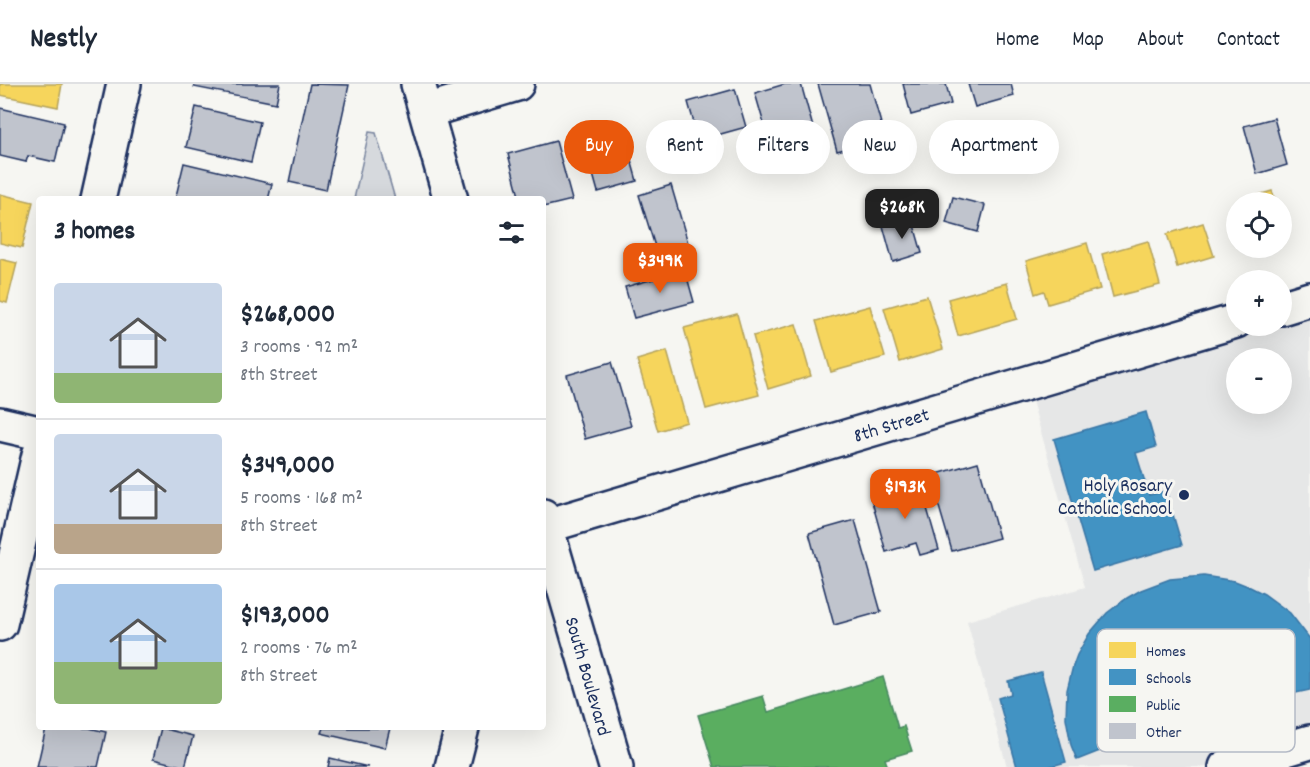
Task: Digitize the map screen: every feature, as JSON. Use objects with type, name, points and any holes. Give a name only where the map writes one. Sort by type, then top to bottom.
[{"type":"street","points":[[99,196],[124,84]]},
{"type":"street","points":[[450,196],[422,98],[517,84]]},
{"type":"street","points":[[1292,305],[1310,299]]},
{"type":"street","name":"8th Street","points":[[546,524],[1226,324]]},
{"type":"street","points":[[0,424],[36,433]]},
{"type":"street","points":[[0,624],[36,468]]},
{"type":"street","name":"South Boulevard","points":[[546,532],[616,767]]},
{"type":"street","points":[[452,767],[461,730]]},
{"type":"street","points":[[1295,746],[1310,742]]},
{"type":"street","points":[[1226,767],[1276,752]]},
{"type":"shaded area","points":[[369,132],[376,133],[394,196],[355,196]]},
{"type":"shaded area","name":"Holy Rosary Catholic School","points":[[1310,299],[1310,742],[1295,746],[1295,629],[1097,629],[1097,752],[1276,752],[1226,767],[1007,767],[967,621],[1085,587],[1027,383],[1226,329],[1226,336],[1292,336],[1292,305]]},
{"type":"building: Homes","points":[[0,84],[62,84],[58,107],[0,95]]},
{"type":"building: Homes","points":[[0,194],[33,202],[22,248],[0,243]]},
{"type":"building: Homes","points":[[1203,223],[1214,256],[1177,267],[1167,234]]},
{"type":"building: Homes","points":[[1148,241],[1160,285],[1113,297],[1102,254]]},
{"type":"building: Homes","points":[[1087,243],[1100,289],[1048,304],[1044,291],[1035,294],[1026,261]]},
{"type":"building: Homes","points":[[0,259],[17,263],[7,303],[0,301]]},
{"type":"building: Homes","points":[[1007,283],[1017,319],[958,336],[948,299]]},
{"type":"building: Homes","points":[[927,296],[943,349],[900,362],[884,308]]},
{"type":"building: Homes","points":[[870,306],[885,357],[831,372],[816,321]]},
{"type":"building: Homes","points":[[737,314],[759,395],[706,409],[684,328]]},
{"type":"building: Homes","points":[[796,324],[811,376],[768,389],[753,336]]},
{"type":"building: Homes","points":[[667,351],[687,422],[658,431],[637,360]]},
{"type":"building: Schools","points":[[1146,412],[1156,447],[1136,453],[1149,495],[1166,491],[1182,545],[1093,571],[1054,439]]},
{"type":"building: Schools","points":[[1204,576],[1235,581],[1264,594],[1290,613],[1310,639],[1310,690],[1295,693],[1295,629],[1097,629],[1097,752],[1077,760],[1071,745],[1066,718],[1067,690],[1077,655],[1089,634],[1107,613],[1141,590],[1170,579]]},
{"type":"building: Schools","points":[[1041,672],[1066,762],[1048,767],[1017,767],[998,698],[1011,694],[1008,681]]},
{"type":"building: Public","points":[[883,677],[898,728],[904,726],[912,751],[885,759],[888,767],[714,767],[698,715],[763,696],[768,712]]},
{"type":"building: Other","points":[[194,84],[280,84],[276,103],[194,87]]},
{"type":"building: Other","points":[[310,84],[349,85],[326,190],[289,182]]},
{"type":"building: Other","points":[[785,84],[801,84],[811,120],[763,120],[755,93]]},
{"type":"building: Other","points":[[818,84],[870,84],[880,120],[842,120],[842,150],[837,151]]},
{"type":"building: Other","points":[[903,84],[946,84],[951,104],[911,115]]},
{"type":"building: Other","points":[[968,84],[1011,84],[1014,96],[975,107]]},
{"type":"building: Other","points":[[735,89],[744,120],[736,120],[736,130],[724,133],[724,120],[693,120],[688,102]]},
{"type":"building: Other","points":[[196,107],[260,122],[251,162],[186,147]]},
{"type":"building: Other","points":[[0,108],[64,123],[55,162],[28,156],[26,162],[0,156]]},
{"type":"building: Other","points":[[1274,118],[1287,165],[1257,174],[1244,126]]},
{"type":"building: Other","points":[[556,141],[572,200],[546,206],[546,196],[519,196],[508,154]]},
{"type":"building: Other","points":[[184,163],[272,184],[269,196],[176,196]]},
{"type":"building: Other","points":[[634,170],[637,181],[598,192],[593,174],[634,174]]},
{"type":"building: Other","points":[[671,185],[688,243],[657,253],[639,195]]},
{"type":"building: Other","points":[[953,197],[985,205],[978,232],[946,223]]},
{"type":"building: Other","points":[[912,218],[922,253],[893,262],[883,226]]},
{"type":"building: Other","points":[[685,270],[694,302],[634,318],[625,287]]},
{"type":"building: Other","points":[[612,362],[631,426],[585,439],[567,375]]},
{"type":"building: Other","points":[[978,462],[999,538],[952,551],[930,476]]},
{"type":"building: Other","points":[[920,484],[939,550],[920,555],[916,543],[886,552],[871,498]]},
{"type":"building: Other","points":[[855,520],[881,612],[834,625],[809,533]]},
{"type":"building: Other","points":[[46,730],[106,732],[98,767],[37,767]]},
{"type":"building: Other","points":[[160,730],[193,736],[185,767],[153,759]]},
{"type":"building: Other","points":[[322,730],[390,730],[385,748],[321,733]]},
{"type":"building: Other","points":[[330,758],[368,767],[328,767]]},
{"type":"place","name":"Holy Rosary Catholic School","points":[[1184,495]]}]
